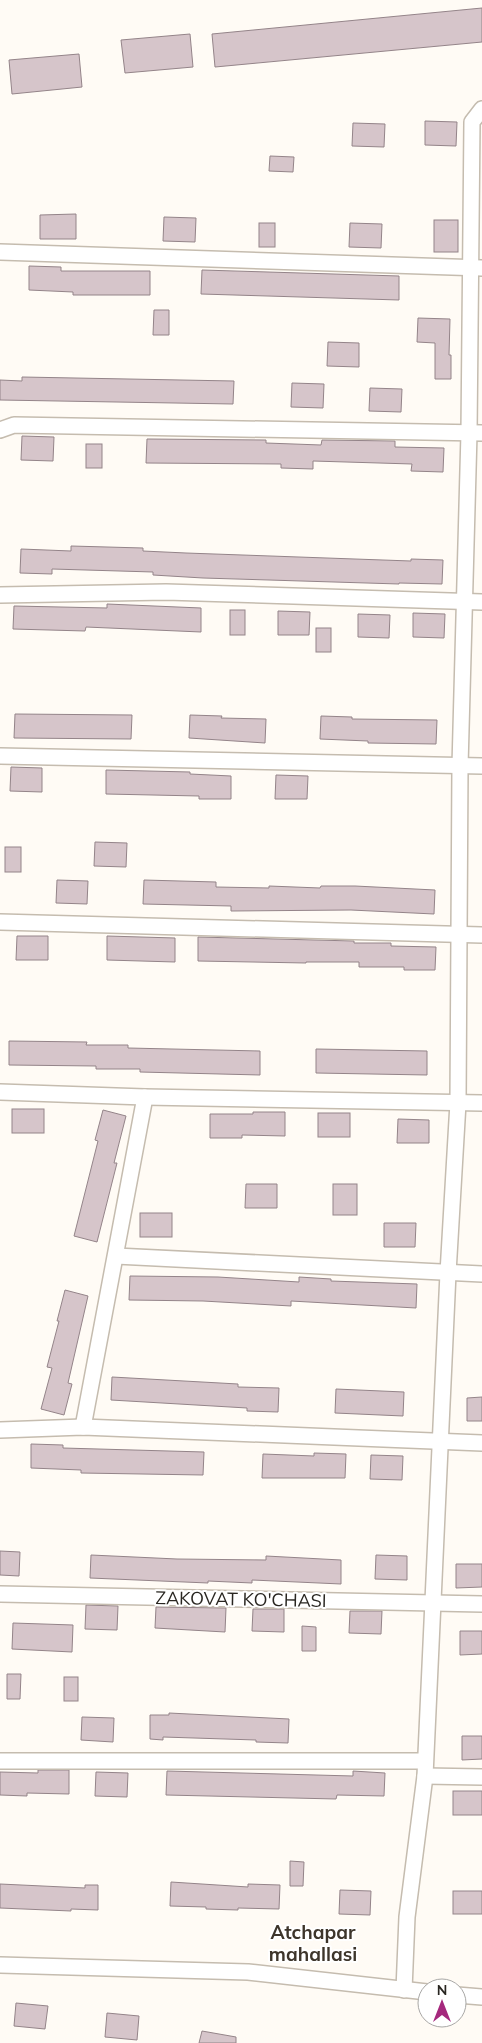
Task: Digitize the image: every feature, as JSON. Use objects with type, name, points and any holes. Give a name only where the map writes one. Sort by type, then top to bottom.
[{"type":"street","points":[[404,1990],[407,1917],[425,1769],[448,1273],[458,1103],[460,766],[465,602],[475,433],[476,268],[472,122],[482,109]]},
{"type":"street","points":[[0,252],[476,268]]},
{"type":"street","points":[[0,430],[14,425],[475,433]]},
{"type":"street","points":[[0,595],[166,592],[482,602]]},
{"type":"street","points":[[0,756],[482,766]]},
{"type":"street","points":[[0,922],[482,935]]},
{"type":"street","points":[[0,1092],[145,1097],[482,1103]]},
{"type":"street","points":[[83,1428],[145,1097]]},
{"type":"street","points":[[116,1256],[482,1274]]},
{"type":"street","points":[[0,1430],[83,1428],[482,1443]]},
{"type":"street","name":"ZAKOVAT KO'CHASI","points":[[0,1594],[482,1604]]},
{"type":"street","points":[[0,1761],[425,1769],[482,1777]]},
{"type":"street","points":[[0,1965],[248,1972],[417,1991]]},
{"type":"street","points":[[467,1996],[482,1997]]},
{"type":"building","points":[[482,8],[482,42],[215,67],[212,34]]},
{"type":"building","points":[[190,34],[193,67],[125,73],[121,40]]},
{"type":"building","points":[[79,54],[82,87],[12,94],[9,60]]},
{"type":"building","points":[[425,121],[457,122],[456,146],[425,145]]},
{"type":"building","points":[[353,123],[385,124],[384,147],[352,146]]},
{"type":"building","points":[[270,156],[294,157],[293,172],[269,171]]},
{"type":"building","points":[[76,214],[76,239],[40,239],[40,215]]},
{"type":"building","points":[[164,217],[196,218],[195,242],[163,241]]},
{"type":"building","points":[[434,220],[458,220],[458,252],[434,252]]},
{"type":"building","points":[[259,223],[275,223],[275,247],[259,247]]},
{"type":"building","points":[[350,223],[382,224],[381,248],[349,247]]},
{"type":"building","points":[[29,266],[61,267],[61,271],[150,271],[150,295],[73,295],[73,292],[29,290]]},
{"type":"building","points":[[202,270],[399,276],[399,300],[201,294]]},
{"type":"building","points":[[154,310],[169,310],[169,335],[153,335]]},
{"type":"building","points":[[418,318],[450,319],[449,355],[451,355],[451,379],[435,379],[435,343],[417,342]]},
{"type":"building","points":[[328,342],[359,343],[359,367],[327,366]]},
{"type":"building","points":[[22,377],[234,381],[233,404],[0,400],[0,380],[22,381]]},
{"type":"building","points":[[292,383],[324,384],[323,408],[291,407]]},
{"type":"building","points":[[370,388],[402,389],[401,412],[369,411]]},
{"type":"building","points":[[22,436],[54,437],[53,461],[21,460]]},
{"type":"building","points":[[147,439],[266,440],[266,443],[321,445],[322,440],[395,441],[395,447],[444,448],[443,472],[411,471],[412,464],[313,461],[313,469],[281,468],[281,464],[146,463]]},
{"type":"building","points":[[86,444],[102,444],[102,468],[86,468]]},
{"type":"building","points":[[71,546],[143,548],[143,551],[186,553],[411,561],[411,559],[443,560],[442,584],[203,578],[153,575],[153,572],[52,569],[52,574],[20,573],[21,549],[71,551]]},
{"type":"building","points":[[107,604],[201,608],[201,632],[86,627],[85,631],[13,629],[14,606],[107,608]]},
{"type":"building","points":[[230,610],[245,610],[245,635],[230,635]]},
{"type":"building","points":[[278,611],[310,612],[309,635],[278,635]]},
{"type":"building","points":[[413,613],[445,614],[444,638],[413,637]]},
{"type":"building","points":[[358,614],[390,615],[389,638],[358,637]]},
{"type":"building","points":[[316,628],[331,628],[331,652],[316,652]]},
{"type":"building","points":[[15,714],[132,715],[131,739],[14,738]]},
{"type":"building","points":[[190,715],[266,719],[265,743],[189,738]]},
{"type":"building","points":[[321,716],[352,717],[352,719],[437,720],[436,744],[368,743],[368,741],[320,739]]},
{"type":"building","points":[[11,767],[42,768],[42,792],[10,791]]},
{"type":"building","points":[[106,770],[190,772],[190,774],[231,776],[231,799],[199,799],[199,796],[106,794]]},
{"type":"building","points":[[276,775],[308,776],[307,799],[275,799]]},
{"type":"building","points":[[95,842],[127,843],[126,867],[94,866]]},
{"type":"building","points":[[5,847],[21,847],[21,872],[5,872]]},
{"type":"building","points":[[57,880],[88,881],[87,904],[56,903]]},
{"type":"building","points":[[144,880],[216,882],[216,887],[269,888],[269,886],[320,888],[321,886],[355,886],[435,890],[434,914],[351,910],[231,911],[231,906],[143,904]]},
{"type":"building","points":[[17,936],[48,936],[48,960],[16,960]]},
{"type":"building","points":[[107,936],[175,938],[175,962],[107,960]]},
{"type":"building","points":[[198,937],[354,941],[354,943],[391,943],[391,946],[436,947],[435,970],[404,970],[404,967],[359,967],[359,962],[198,961]]},
{"type":"building","points":[[9,1041],[87,1042],[86,1045],[128,1045],[128,1048],[260,1051],[260,1075],[140,1072],[140,1069],[96,1069],[96,1066],[9,1065]]},
{"type":"building","points":[[316,1049],[427,1051],[427,1075],[316,1073]]},
{"type":"building","points":[[12,1109],[44,1109],[44,1133],[12,1133]]},
{"type":"building","points":[[103,1110],[126,1116],[114,1163],[117,1163],[97,1242],[74,1236],[98,1141],[95,1140]]},
{"type":"building","points":[[253,1112],[285,1112],[285,1136],[242,1135],[242,1138],[210,1138],[210,1114],[253,1114]]},
{"type":"building","points":[[318,1113],[350,1113],[350,1137],[318,1137]]},
{"type":"building","points":[[398,1119],[429,1120],[429,1143],[397,1143]]},
{"type":"building","points":[[246,1184],[277,1184],[277,1208],[245,1208]]},
{"type":"building","points":[[333,1184],[357,1184],[357,1215],[333,1215]]},
{"type":"building","points":[[140,1213],[172,1213],[172,1237],[140,1237]]},
{"type":"building","points":[[384,1223],[416,1223],[415,1247],[384,1247]]},
{"type":"building","points":[[130,1276],[218,1277],[299,1282],[299,1277],[331,1279],[331,1281],[417,1284],[416,1308],[291,1301],[291,1306],[203,1301],[129,1300]]},
{"type":"building","points":[[65,1290],[88,1296],[68,1383],[72,1384],[64,1415],[41,1409],[52,1368],[47,1367]]},
{"type":"building","points":[[112,1377],[238,1384],[238,1387],[279,1388],[278,1412],[247,1411],[247,1408],[111,1400]]},
{"type":"building","points":[[336,1389],[404,1392],[403,1416],[335,1413]]},
{"type":"building","points":[[482,1397],[482,1421],[467,1421],[467,1398]]},
{"type":"building","points":[[31,1444],[63,1445],[63,1448],[204,1452],[203,1475],[81,1473],[81,1470],[31,1468]]},
{"type":"building","points":[[314,1453],[346,1454],[345,1478],[262,1478],[263,1454],[314,1456]]},
{"type":"building","points":[[371,1455],[403,1456],[402,1480],[370,1479]]},
{"type":"building","points":[[0,1551],[20,1552],[19,1576],[0,1575]]},
{"type":"building","points":[[91,1555],[177,1559],[266,1560],[266,1556],[341,1560],[341,1584],[252,1580],[252,1583],[208,1581],[208,1583],[90,1578]]},
{"type":"building","points":[[376,1555],[407,1556],[407,1580],[375,1579]]},
{"type":"building","points":[[456,1564],[482,1564],[482,1587],[456,1588]]},
{"type":"building","points":[[86,1605],[118,1606],[117,1630],[85,1629]]},
{"type":"building","points":[[156,1607],[226,1608],[225,1632],[155,1628]]},
{"type":"building","points":[[253,1609],[284,1609],[284,1632],[252,1631]]},
{"type":"building","points":[[350,1611],[382,1611],[381,1634],[349,1633]]},
{"type":"building","points":[[13,1623],[73,1625],[72,1652],[12,1649]]},
{"type":"building","points":[[302,1626],[316,1627],[316,1651],[302,1651]]},
{"type":"building","points":[[460,1631],[482,1631],[482,1654],[460,1655]]},
{"type":"building","points":[[7,1674],[21,1674],[20,1699],[7,1699]]},
{"type":"building","points":[[64,1677],[78,1677],[78,1701],[64,1701]]},
{"type":"building","points":[[169,1713],[289,1719],[288,1743],[163,1737],[163,1740],[150,1739],[150,1715],[169,1715]]},
{"type":"building","points":[[82,1717],[114,1718],[113,1742],[81,1740]]},
{"type":"building","points":[[462,1736],[482,1736],[482,1759],[462,1760]]},
{"type":"building","points":[[38,1770],[69,1770],[69,1794],[27,1793],[27,1796],[0,1795],[0,1772],[38,1773]]},
{"type":"building","points":[[167,1771],[353,1776],[353,1771],[385,1773],[384,1796],[337,1795],[336,1799],[166,1795]]},
{"type":"building","points":[[96,1772],[128,1773],[127,1797],[95,1796]]},
{"type":"building","points":[[453,1791],[482,1791],[482,1815],[453,1815]]},
{"type":"building","points":[[290,1861],[304,1862],[303,1886],[290,1886]]},
{"type":"building","points":[[171,1882],[248,1887],[248,1884],[280,1885],[279,1909],[238,1908],[238,1910],[170,1906]]},
{"type":"building","points":[[0,1884],[85,1888],[85,1885],[98,1885],[98,1910],[71,1909],[71,1911],[0,1908]]},
{"type":"building","points":[[340,1890],[371,1891],[370,1915],[339,1914]]},
{"type":"building","points":[[453,1891],[482,1891],[482,1914],[453,1914]]},
{"type":"building","points":[[16,2003],[48,2006],[45,2029],[14,2026]]},
{"type":"building","points":[[107,2013],[139,2016],[137,2040],[105,2037]]},
{"type":"building","points":[[202,2031],[236,2037],[236,2043],[199,2043]]},
{"type":"district","name":"Atchapar mahallasi","points":[[313,1943]]}]
